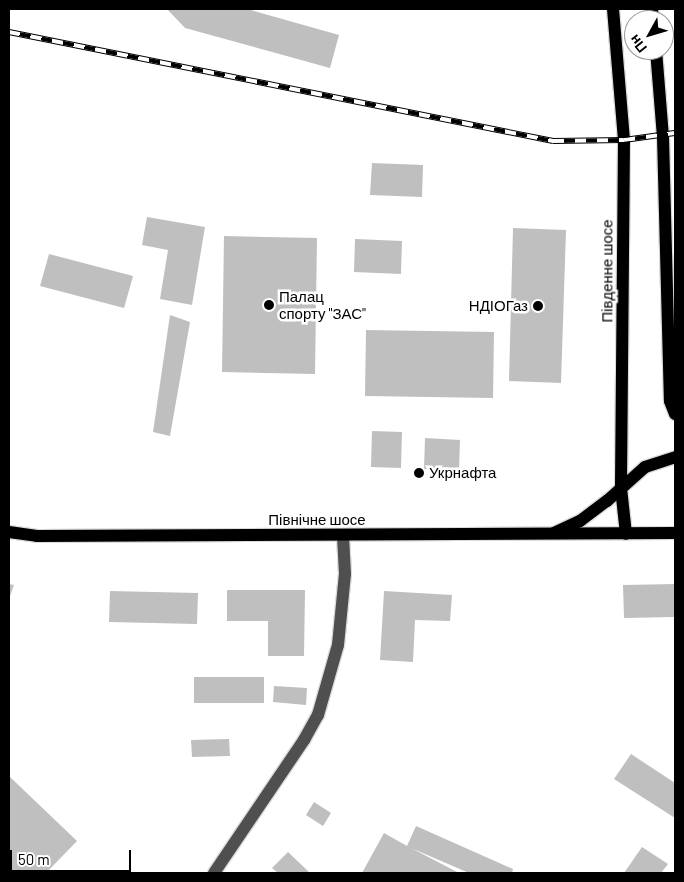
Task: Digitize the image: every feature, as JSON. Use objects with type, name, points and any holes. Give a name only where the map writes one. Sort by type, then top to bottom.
[{"type":"main road","name":"Південне шосе","points":[[613,9],[624,140],[622,488],[626,534]]},
{"type":"main road","points":[[657,60],[663,136],[670,401],[675,414]]},
{"type":"main road","points":[[549,535],[580,521],[645,467],[675,457]]},
{"type":"main road","name":"Північне шосе","points":[[9,532],[37,536],[675,533]]},
{"type":"street","points":[[214,873],[304,740],[318,714],[338,645],[345,574],[343,536]]},
{"type":"building","points":[[167,9],[247,9],[339,35],[330,68],[185,28]]},
{"type":"building","points":[[372,163],[423,165],[422,197],[370,195]]},
{"type":"building","points":[[147,217],[205,227],[192,305],[160,299],[168,250],[142,245]]},
{"type":"building","name":"НДІОГаз","points":[[513,228],[566,230],[561,383],[509,381]]},
{"type":"building","name":"Палац спорту \"ЗАС\"","points":[[224,236],[317,238],[315,374],[222,372]]},
{"type":"building","points":[[355,239],[402,241],[401,274],[354,272]]},
{"type":"building","points":[[49,254],[133,276],[124,308],[40,286]]},
{"type":"building","points":[[170,315],[190,322],[170,436],[153,432]]},
{"type":"building","points":[[366,330],[494,332],[493,398],[365,396]]},
{"type":"building","points":[[372,431],[402,432],[401,468],[371,467]]},
{"type":"building","points":[[425,438],[460,440],[459,470],[424,469]]},
{"type":"building","points":[[9,584],[14,585],[9,599]]},
{"type":"building","points":[[675,584],[675,617],[624,618],[623,585]]},
{"type":"building","points":[[227,590],[305,590],[304,656],[268,656],[268,621],[227,621]]},
{"type":"building","points":[[110,591],[198,593],[197,624],[109,622]]},
{"type":"building","points":[[384,591],[452,595],[450,621],[415,620],[413,662],[380,660]]},
{"type":"building","points":[[194,677],[264,677],[264,703],[194,703]]},
{"type":"building","points":[[274,686],[307,688],[306,705],[273,702]]},
{"type":"building","points":[[229,739],[230,756],[192,757],[191,740]]},
{"type":"building","points":[[631,754],[675,783],[675,818],[614,779]]},
{"type":"building","points":[[9,776],[77,841],[46,873],[9,873]]},
{"type":"building","points":[[314,802],[331,813],[323,826],[306,815]]},
{"type":"building","points":[[416,826],[513,869],[512,873],[469,873],[411,848],[459,873],[362,873],[384,833],[407,846]]},
{"type":"building","points":[[642,847],[668,864],[661,873],[624,873]]},
{"type":"building","points":[[288,852],[310,873],[278,873],[272,868]]},
{"type":"railway","points":[[9,32],[553,141],[624,140],[675,133]]},
{"type":"place","name":"Палац спорту \"ЗАС\"","points":[[269,305]]},
{"type":"place","name":"НДІОГаз","points":[[538,306]]},
{"type":"place","name":"Укрнафта","points":[[419,473]]}]
